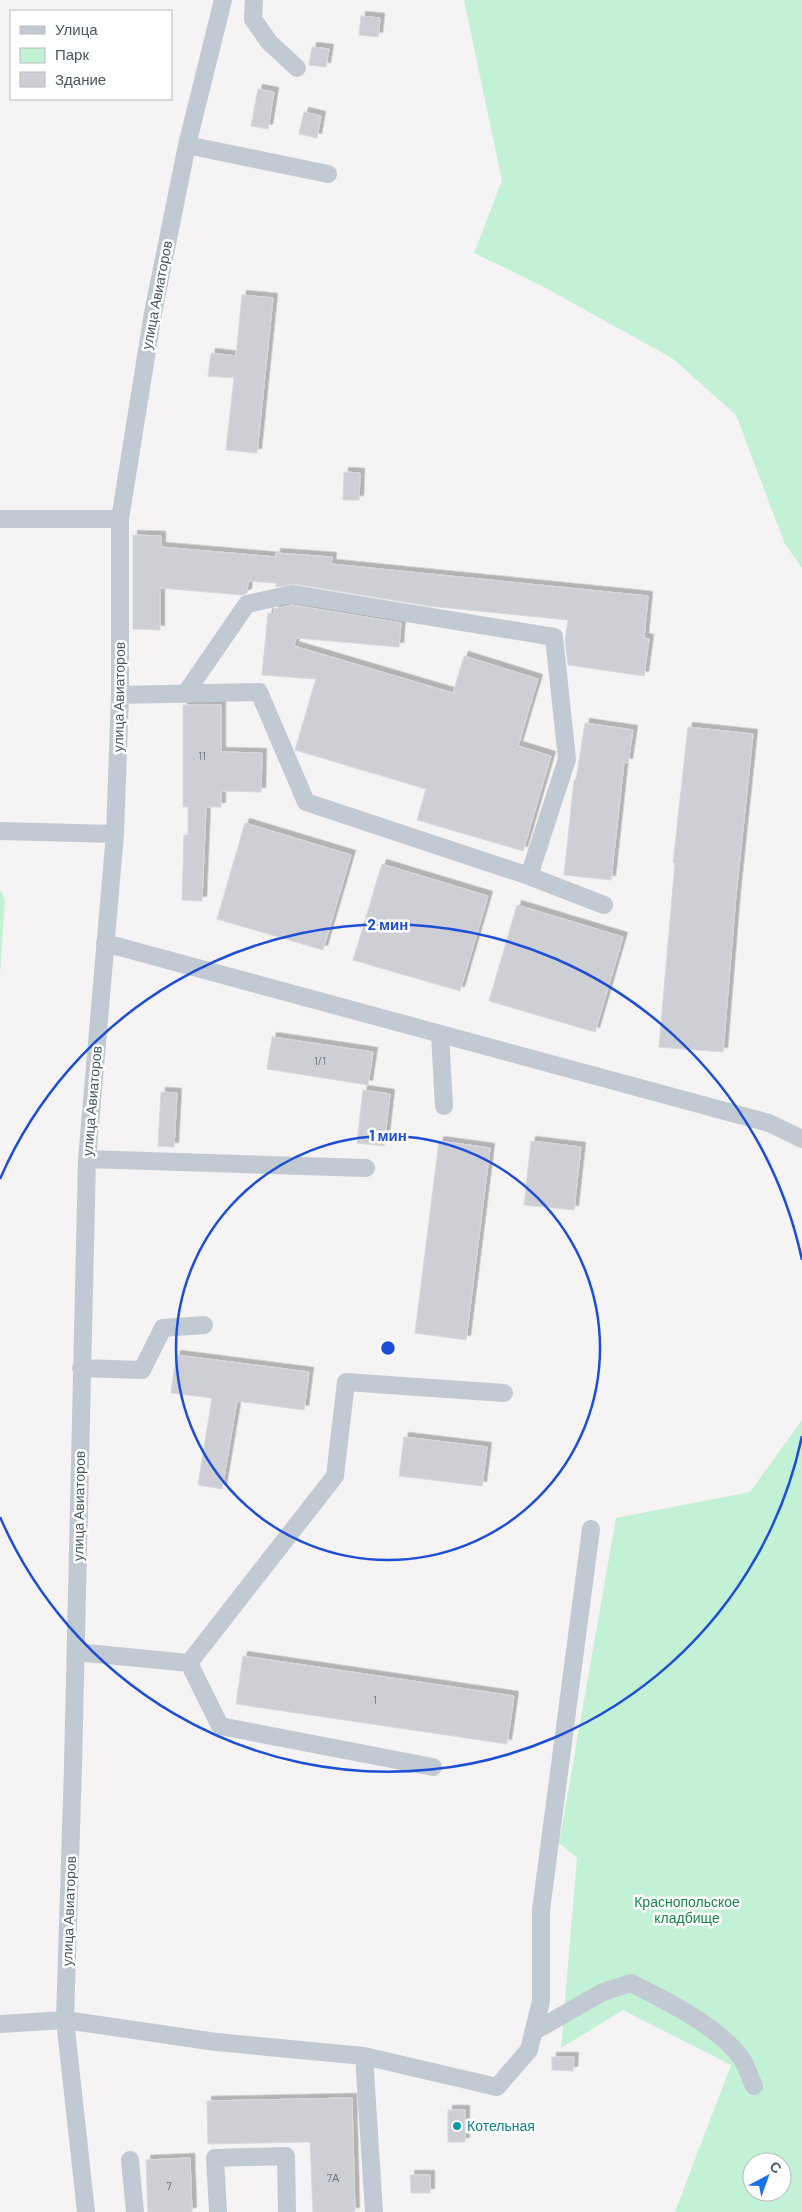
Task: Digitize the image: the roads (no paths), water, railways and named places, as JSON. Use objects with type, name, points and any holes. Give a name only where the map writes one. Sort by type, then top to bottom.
[{"type":"street","name":"улица Авиаторов","points":[[86,2212],[65,2020],[76,1652],[87,1159],[115,834],[120,695],[120,519],[153,313],[187,145],[223,0]]},
{"type":"street","points":[[254,0],[253,19],[269,42],[297,68]]},
{"type":"street","points":[[187,145],[328,174]]},
{"type":"street","points":[[0,519],[120,519]]},
{"type":"street","points":[[185,694],[247,604],[292,594],[554,637],[568,758],[529,876]]},
{"type":"street","points":[[120,695],[259,692],[306,802],[529,876],[604,905]]},
{"type":"street","points":[[0,831],[115,834]]},
{"type":"street","points":[[105,943],[769,1123],[802,1139]]},
{"type":"street","points":[[440,1034],[444,1106]]},
{"type":"street","points":[[87,1159],[366,1168]]},
{"type":"street","points":[[81,1368],[142,1370],[163,1328],[204,1325]]},
{"type":"street","points":[[190,1663],[335,1476],[346,1382],[504,1393]]},
{"type":"street","points":[[0,2024],[65,2020],[216,2042],[364,2056],[498,2087],[529,2050],[541,2001],[541,1910],[591,1529]]},
{"type":"street","points":[[76,1652],[190,1663]]},
{"type":"street","points":[[190,1663],[220,1726],[433,1767]]},
{"type":"street","points":[[533,2032],[603,1992],[631,1983],[686,2012],[728,2044],[742,2060],[754,2086]]},
{"type":"street","points":[[364,2056],[374,2212]]},
{"type":"street","points":[[218,2212],[215,2158],[286,2156],[288,2212]]},
{"type":"street","points":[[130,2160],[135,2212]]},
{"type":"place","name":"Котельная","points":[[457,2126]]},
{"type":"park label","name":"Краснопольское кладбище","points":[[687,1910]]}]
